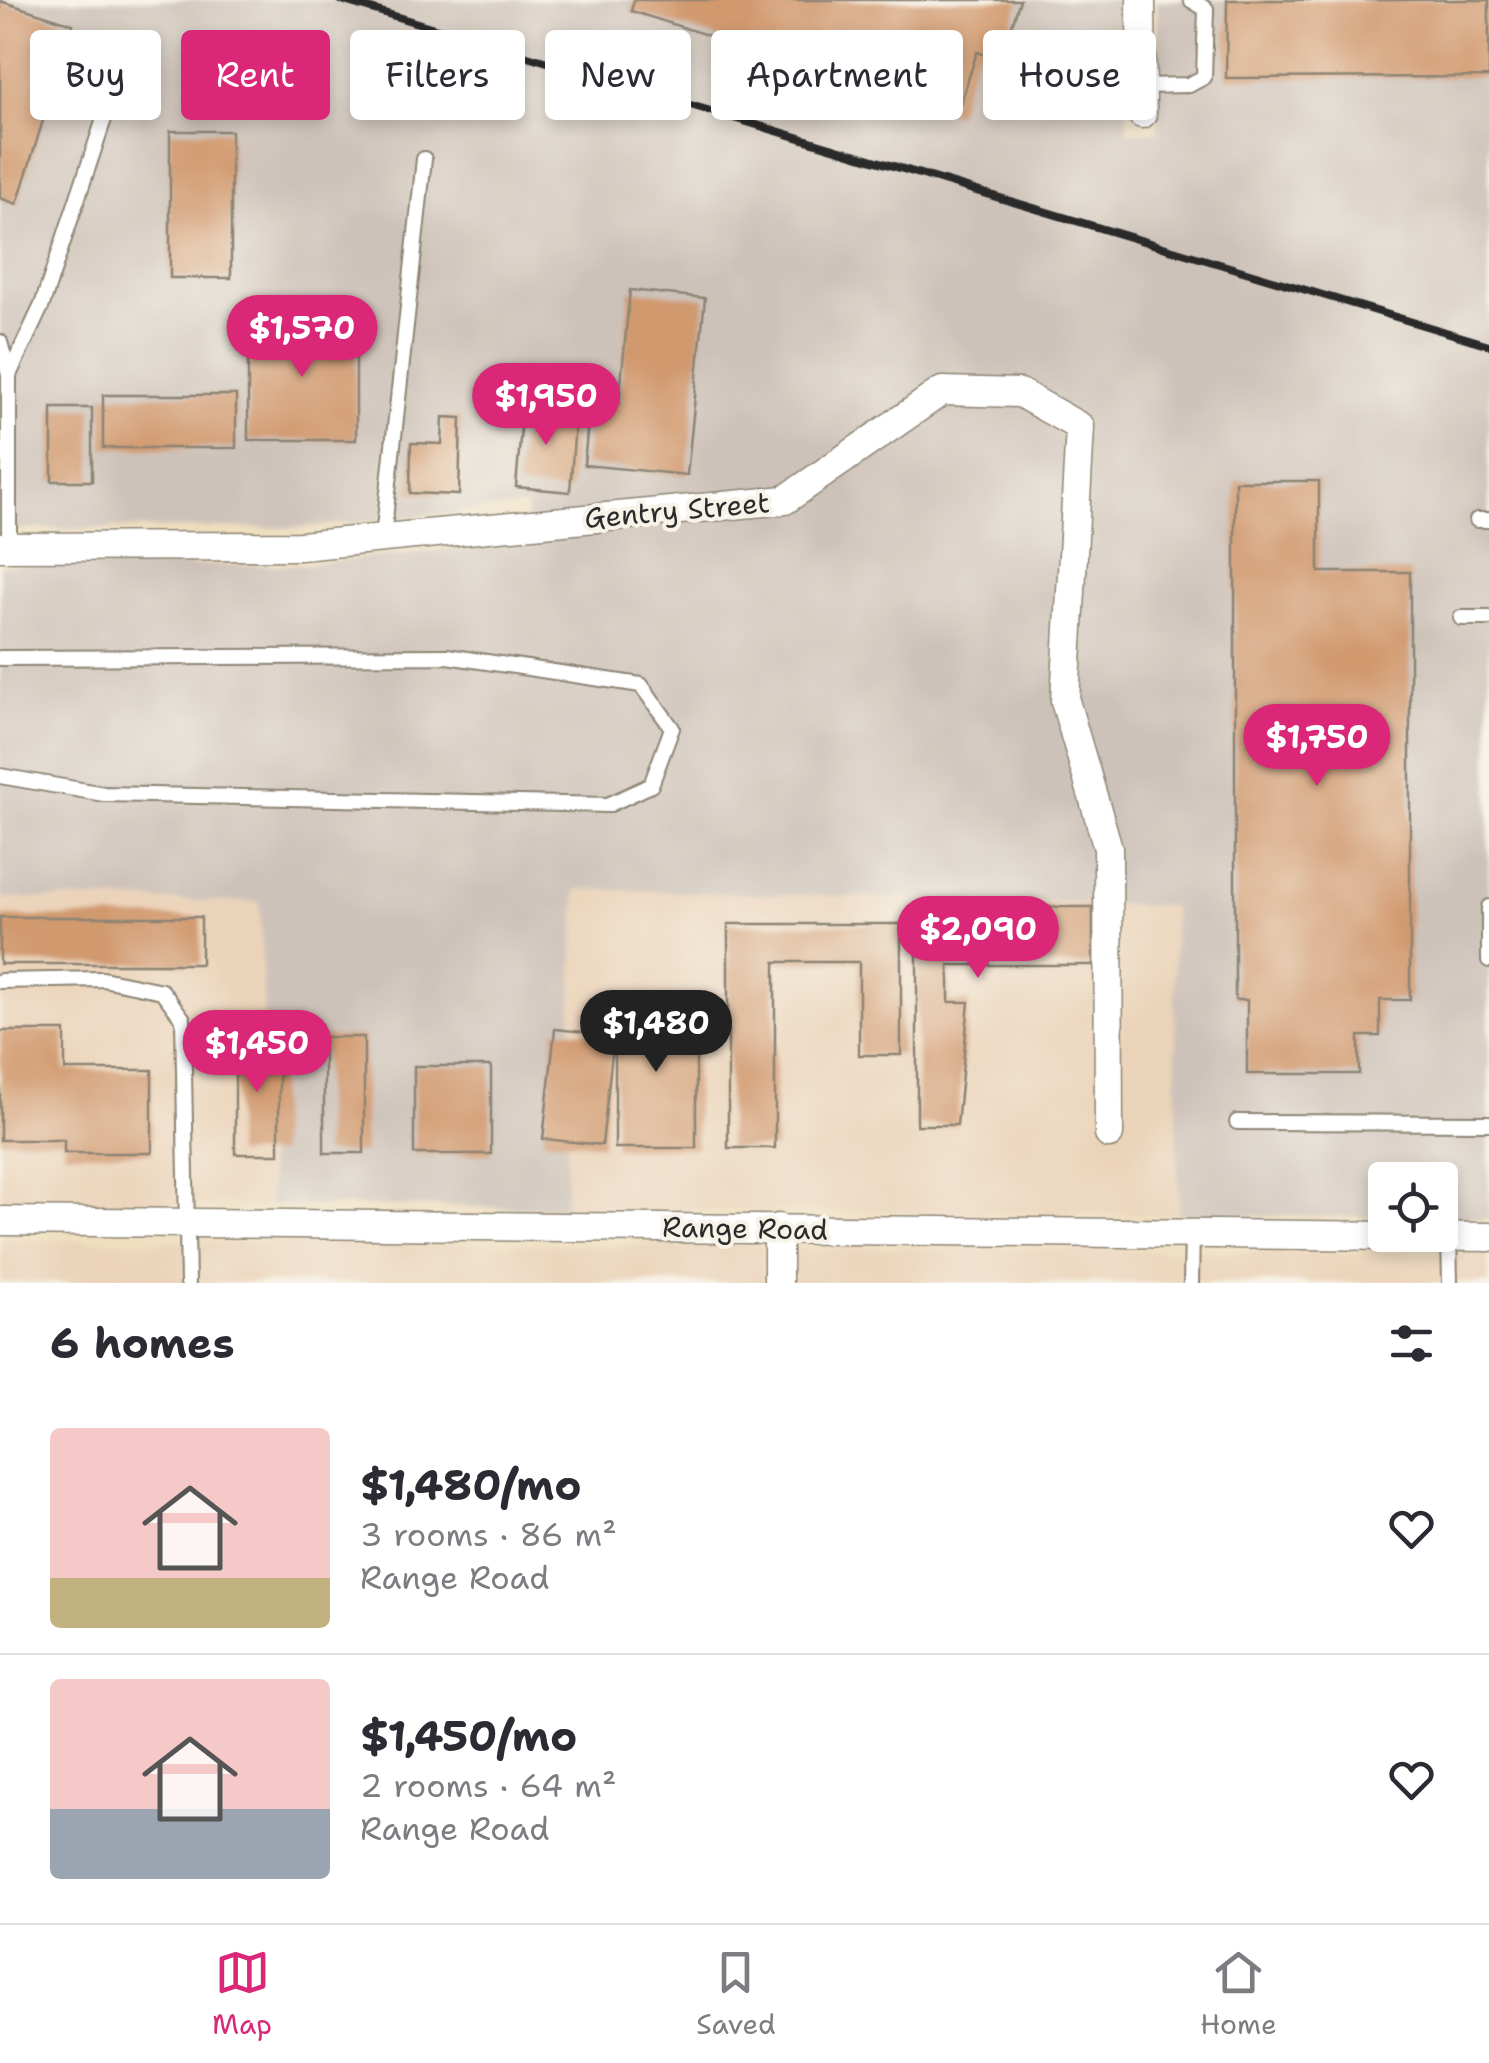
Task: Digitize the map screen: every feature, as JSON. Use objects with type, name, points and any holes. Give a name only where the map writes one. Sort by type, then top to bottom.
[{"type":"street","points":[[1140,0],[1141,30]]},
{"type":"street","name":"Gentry Street","points":[[4,546],[300,546],[785,500],[942,391],[1020,393],[1080,427],[1065,701],[1108,848],[1109,1134]]},
{"type":"street","name":"Range Road","points":[[0,1221],[1368,1235]]},
{"type":"street","points":[[778,1228],[778,1283]]},
{"type":"street","name":"Range Road","points":[[1458,1236],[1489,1237]]},
{"type":"lane","points":[[1156,95],[1204,77],[1206,9],[1190,0]]},
{"type":"lane","points":[[8,375],[42,306],[104,120]]},
{"type":"lane","points":[[382,538],[424,159]]},
{"type":"lane","points":[[0,342],[8,375],[4,546]]},
{"type":"lane","points":[[1461,618],[1489,618]]},
{"type":"lane","points":[[0,658],[447,656],[640,685],[672,728],[651,786],[608,805],[104,794],[0,776]]},
{"type":"lane","points":[[1489,907],[1489,960]]},
{"type":"lane","points":[[0,981],[103,978],[162,991],[183,1019],[188,1283]]},
{"type":"lane","points":[[1237,1122],[1489,1123]]},
{"type":"lane","points":[[1192,1233],[1192,1283]]},
{"type":"lane","points":[[1449,1252],[1450,1283]]},
{"type":"shaded area","points":[[0,0],[1125,0],[1125,30],[983,30],[983,120],[1127,120],[1127,132],[1158,131],[1157,0],[1489,0],[1489,1219],[1458,1218],[1458,1162],[1368,1162],[1368,1217],[1179,1215],[1173,906],[576,889],[565,1208],[270,1205],[260,902],[0,898],[0,565],[300,565],[529,541],[527,506],[299,528],[0,529]]},
{"type":"shaded area","points":[[575,889],[1173,906],[1179,1215],[565,1208]]},
{"type":"shaded area","points":[[0,898],[260,902],[270,1205],[0,1203]]},
{"type":"shaded area","points":[[0,1240],[762,1246],[762,1283],[0,1283]]},
{"type":"shaded area","points":[[795,1246],[1489,1255],[1489,1283],[794,1283]]},
{"type":"building","points":[[634,0],[1020,0],[1010,30],[983,30],[983,54],[977,52],[963,95],[963,30],[711,30],[711,36],[631,11]]},
{"type":"building","points":[[1227,0],[1489,0],[1489,77],[1226,78]]},
{"type":"building","points":[[0,1],[73,24],[71,30],[30,30],[30,120],[43,120],[17,204],[0,198]]},
{"type":"building","points":[[170,131],[231,131],[231,278],[170,278]]},
{"type":"building","points":[[630,290],[705,298],[687,475],[584,465],[590,400],[619,404]]},
{"type":"building","points":[[248,321],[356,321],[356,440],[248,440]]},
{"type":"building","points":[[103,395],[236,395],[236,448],[103,448]]},
{"type":"building","points":[[523,404],[576,409],[570,492],[516,487]]},
{"type":"building","points":[[52,408],[92,408],[92,481],[52,481]]},
{"type":"building","points":[[443,417],[461,418],[459,495],[410,493],[411,443],[442,444]]},
{"type":"building","points":[[1235,481],[1319,481],[1319,572],[1410,572],[1410,1000],[1380,1000],[1380,1036],[1359,1036],[1359,1074],[1247,1074],[1247,1000],[1235,1000]]},
{"type":"building","points":[[917,907],[1093,907],[1093,965],[949,965],[949,1002],[969,1002],[957,1125],[917,1125]]},
{"type":"building","points":[[0,917],[201,917],[201,964],[0,964]]},
{"type":"building","points":[[728,924],[901,924],[901,1055],[859,1055],[859,962],[775,962],[775,1148],[728,1148]]},
{"type":"building","points":[[615,1002],[696,1002],[696,1148],[615,1148]]},
{"type":"building","points":[[555,1029],[614,1035],[602,1145],[543,1139]]},
{"type":"building","points":[[0,1031],[65,1031],[65,1070],[152,1070],[152,1153],[64,1153],[64,1140],[0,1140]]},
{"type":"building","points":[[235,1037],[279,1037],[279,1154],[235,1154]]},
{"type":"building","points":[[324,1037],[364,1037],[364,1153],[324,1153]]},
{"type":"building","points":[[414,1066],[491,1066],[491,1154],[414,1154]]},
{"type":"railway","points":[[341,0],[1489,345]]}]
